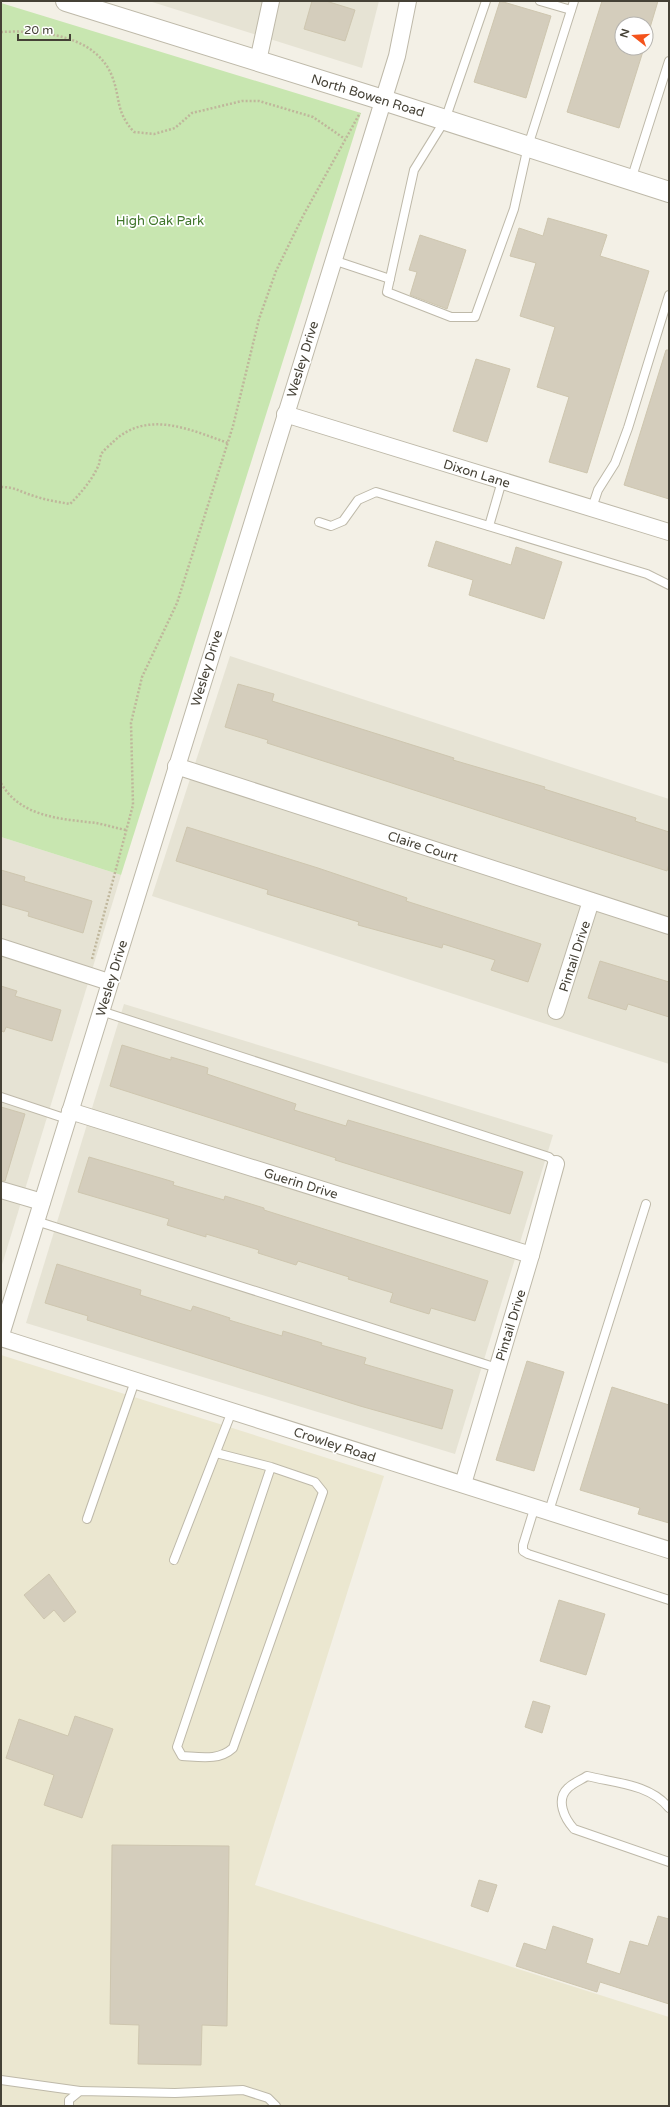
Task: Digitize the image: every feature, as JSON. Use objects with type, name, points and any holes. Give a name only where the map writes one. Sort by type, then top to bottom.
[{"type":"street","name":"North Bowen Road","points":[[66,1],[375,97],[669,192]]},
{"type":"street","points":[[258,61],[271,1]]},
{"type":"street","name":"Wesley Drive","points":[[1,1335],[333,260],[375,97],[397,56],[408,1]]},
{"type":"street","name":"Dixon Lane","points":[[285,414],[669,532]]},
{"type":"street","name":"Claire Court","points":[[176,766],[669,926]]},
{"type":"street","name":"Pintail Drive","points":[[556,1011],[591,901]]},
{"type":"street","points":[[1,947],[109,982]]},
{"type":"street","name":"Guerin Drive","points":[[69,1115],[531,1255]]},
{"type":"street","name":"Pintail Drive","points":[[463,1484],[531,1255],[556,1164]]},
{"type":"street","points":[[1,1190],[42,1202]]},
{"type":"street","name":"Crowley Road","points":[[1,1338],[669,1550]]},
{"type":"lane","points":[[486,1],[445,120],[414,170],[387,292],[451,317],[475,317],[514,209],[528,146],[574,1]]},
{"type":"lane","points":[[540,1],[571,10]]},
{"type":"lane","points":[[631,180],[669,61]]},
{"type":"lane","points":[[333,260],[390,279]]},
{"type":"lane","points":[[592,508],[598,490],[615,463],[628,428],[669,295]]},
{"type":"lane","points":[[489,526],[502,481]]},
{"type":"lane","points":[[319,522],[331,526],[342,521],[358,500],[376,492],[647,574],[669,584]]},
{"type":"lane","points":[[101,1011],[549,1157],[556,1164]]},
{"type":"lane","points":[[1,1097],[69,1115]]},
{"type":"lane","points":[[646,1204],[542,1509],[523,1545],[523,1551],[528,1554],[669,1600]]},
{"type":"lane","points":[[36,1221],[497,1368]]},
{"type":"lane","points":[[87,1519],[135,1381]]},
{"type":"lane","points":[[174,1560],[232,1412]]},
{"type":"lane","points":[[216,1453],[271,1467],[315,1482],[323,1492],[233,1748],[226,1755],[210,1757],[182,1756],[177,1748],[271,1467]]},
{"type":"lane","points":[[669,1808],[663,1800],[647,1790],[587,1776],[566,1789],[562,1800],[566,1820],[574,1828],[669,1862]]},
{"type":"lane","points":[[1,2080],[80,2091],[176,2093],[244,2090],[268,2098],[276,2106]]},
{"type":"lane","points":[[68,2106],[69,2100],[80,2091]]},
{"type":"path","points":[[1,32],[46,33],[84,45],[106,65],[112,76],[120,110],[126,123],[134,132],[154,134],[175,128],[192,113],[242,101],[259,100],[313,117],[345,139]]},
{"type":"path","points":[[88,975],[133,805],[131,723],[142,677],[177,604],[246,381],[259,319],[276,272],[303,216],[359,115],[375,97]]},
{"type":"path","points":[[1,487],[15,487],[28,494],[70,504],[82,492],[91,479],[99,465],[102,453],[118,437],[133,428],[155,423],[176,425],[228,443]]},
{"type":"path","points":[[1,783],[8,795],[31,811],[66,821],[97,823],[126,830]]},
{"type":"shaded area","points":[[149,1],[379,1],[362,68]]},
{"type":"shaded area","points":[[230,656],[669,799],[669,1064],[152,896]]},
{"type":"shaded area","points":[[1,837],[121,875],[1,1268]]},
{"type":"shaded area","points":[[124,1004],[553,1135],[455,1454],[26,1323]]},
{"type":"shaded area","points":[[1,1355],[384,1476],[255,1885],[669,2017],[669,2106],[1,2106]]},
{"type":"green space","name":"High Oak Park","points":[[1,3],[361,113],[121,875],[1,837]]},
{"type":"building","points":[[312,1],[326,1],[355,10],[345,41],[304,29]]},
{"type":"building","points":[[500,1],[551,16],[526,98],[474,82]]},
{"type":"building","points":[[602,1],[658,1],[654,16],[614,16],[614,56],[642,56],[619,128],[567,112]]},
{"type":"building","points":[[548,218],[607,235],[600,256],[649,271],[587,473],[549,462],[569,397],[537,387],[555,327],[520,316],[536,263],[510,256],[519,228],[543,236]]},
{"type":"building","points":[[420,235],[466,250],[447,309],[410,295],[417,272],[409,270]]},
{"type":"building","points":[[666,350],[669,350],[669,499],[624,485]]},
{"type":"building","points":[[476,359],[510,369],[487,442],[453,431]]},
{"type":"building","points":[[436,541],[511,565],[516,547],[562,562],[544,619],[469,595],[473,580],[428,566]]},
{"type":"building","points":[[238,684],[274,694],[272,701],[454,758],[453,760],[545,787],[544,789],[636,818],[635,821],[669,832],[669,864],[667,871],[267,743],[268,740],[225,727]]},
{"type":"building","points":[[187,827],[318,868],[407,898],[406,901],[541,944],[528,982],[491,970],[495,960],[443,944],[442,948],[358,925],[359,922],[267,894],[268,890],[176,861]]},
{"type":"building","points":[[1,870],[25,877],[24,881],[92,901],[83,933],[28,916],[29,912],[1,904]]},
{"type":"building","points":[[600,961],[669,982],[669,1017],[628,1004],[626,1010],[588,998]]},
{"type":"building","points":[[1,986],[17,991],[15,996],[61,1010],[52,1041],[6,1027],[4,1032],[1,1031]]},
{"type":"building","points":[[122,1045],[171,1060],[171,1057],[208,1068],[207,1074],[296,1104],[294,1110],[346,1126],[348,1120],[523,1172],[510,1214],[335,1160],[336,1158],[110,1086]]},
{"type":"building","points":[[1,1107],[25,1114],[5,1181],[1,1181]]},
{"type":"building","points":[[89,1157],[174,1182],[173,1185],[224,1200],[225,1196],[264,1208],[264,1210],[488,1281],[475,1321],[431,1308],[429,1314],[390,1302],[393,1293],[348,1279],[349,1277],[298,1261],[296,1265],[258,1253],[259,1250],[206,1234],[206,1237],[167,1225],[169,1219],[78,1192]]},
{"type":"building","points":[[57,1264],[141,1290],[140,1295],[191,1311],[193,1306],[230,1318],[229,1320],[282,1336],[283,1331],[322,1343],[321,1345],[366,1358],[364,1364],[453,1390],[442,1429],[360,1406],[87,1320],[88,1316],[45,1303]]},
{"type":"building","points":[[527,1361],[564,1372],[534,1471],[496,1460]]},
{"type":"building","points":[[612,1387],[669,1405],[669,1523],[638,1514],[640,1508],[580,1490]]},
{"type":"building","points":[[49,1574],[76,1612],[64,1622],[54,1610],[44,1619],[24,1595]]},
{"type":"building","points":[[559,1600],[605,1614],[586,1675],[540,1661]]},
{"type":"building","points":[[533,1701],[550,1706],[542,1733],[525,1727]]},
{"type":"building","points":[[75,1716],[113,1729],[82,1818],[44,1805],[54,1775],[6,1758],[19,1719],[68,1736]]},
{"type":"building","points":[[112,1845],[229,1846],[227,2026],[202,2025],[201,2065],[138,2064],[139,2025],[110,2024]]},
{"type":"building","points":[[479,1880],[497,1885],[488,1912],[471,1906]]},
{"type":"building","points":[[658,1916],[669,1919],[669,2004],[600,1982],[597,1992],[516,1966],[524,1943],[546,1950],[553,1926],[593,1939],[586,1963],[620,1974],[630,1941],[648,1946]]}]
